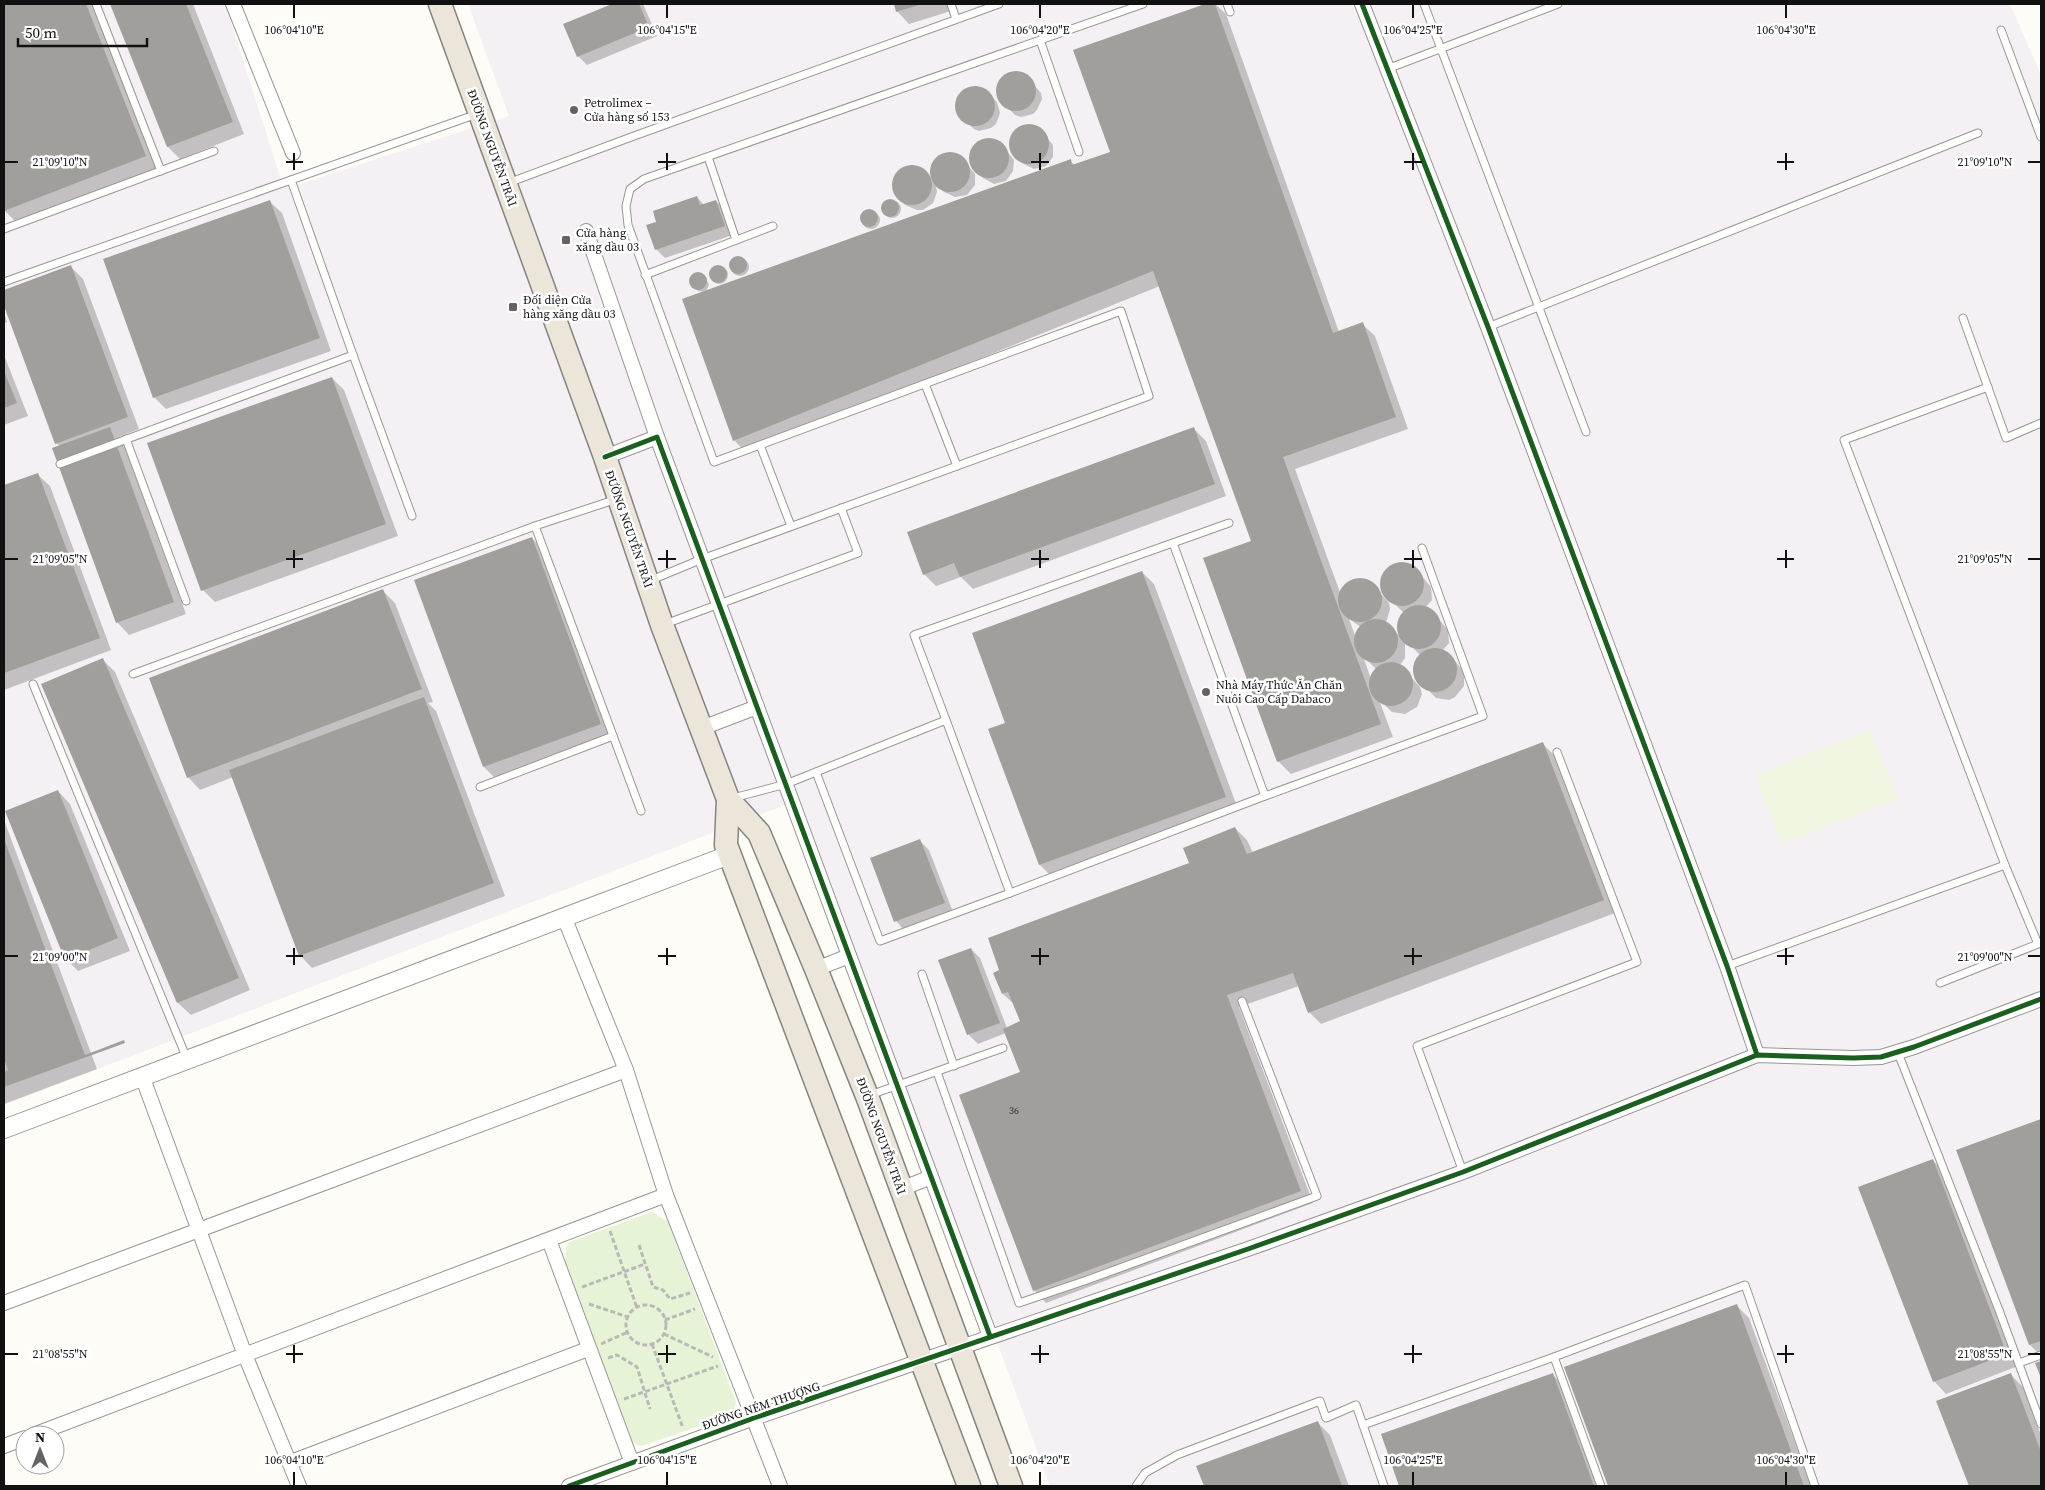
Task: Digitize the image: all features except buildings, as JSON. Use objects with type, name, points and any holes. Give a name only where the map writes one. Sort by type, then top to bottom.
[{"type":"highway","name":"ĐƯỜNG NGUYỄN TRÃI","points":[[440,4],[605,457],[662,625],[728,799],[759,833],[816,969],[867,1096],[1010,1486]]},
{"type":"highway","name":"ĐƯỜNG NGUYỄN TRÃI","points":[[728,799],[726,845],[729,855],[969,1486]]},
{"type":"street","points":[[233,4],[293,153]]},
{"type":"street","points":[[1362,4],[1488,327],[1726,966],[1757,1056],[1871,1058],[1898,1053],[2041,999]]},
{"type":"street","points":[[586,231],[657,438],[990,1336]]},
{"type":"street","points":[[605,457],[657,438]]},
{"type":"street","points":[[702,728],[757,707]]},
{"type":"street","points":[[4,1129],[729,855]]},
{"type":"street","points":[[564,917],[626,1070],[666,1194],[780,1486]]},
{"type":"street","points":[[816,969],[849,956]]},
{"type":"street","name":"ĐƯỜNG NÉM THƯỢNG","points":[[569,1486],[754,1418],[923,1361],[990,1336],[1248,1250],[1463,1172],[1757,1056]]},
{"type":"street","points":[[4,1303],[626,1070]]},
{"type":"street","points":[[142,1076],[245,1355],[291,1462],[299,1486]]},
{"type":"street","points":[[901,1188],[931,1177]]},
{"type":"street","points":[[60,1425],[666,1194]]},
{"type":"street","points":[[549,1240],[592,1347],[632,1463]]},
{"type":"street","points":[[291,1462],[592,1347]]},
{"type":"lane","points":[[96,4],[161,171]]},
{"type":"lane","points":[[951,4],[956,20]]},
{"type":"lane","points":[[506,184],[1000,4]]},
{"type":"lane","points":[[647,582],[702,559],[791,526],[1150,396],[1121,311],[714,462],[628,226],[626,206],[630,188],[644,179],[1143,4]]},
{"type":"lane","points":[[1227,4],[1230,12]]},
{"type":"lane","points":[[1424,4],[1586,432]]},
{"type":"lane","points":[[1387,69],[1558,4]]},
{"type":"lane","points":[[2001,30],[2041,137]]},
{"type":"lane","points":[[1040,40],[1079,152]]},
{"type":"lane","points":[[4,282],[450,122],[480,113]]},
{"type":"lane","points":[[1488,327],[1978,133]]},
{"type":"lane","points":[[4,229],[214,151]]},
{"type":"lane","points":[[708,157],[736,240]]},
{"type":"lane","points":[[291,180],[412,516]]},
{"type":"lane","points":[[645,275],[773,226]]},
{"type":"lane","points":[[1963,318],[2006,438],[2041,423]]},
{"type":"lane","points":[[60,464],[353,355]]},
{"type":"lane","points":[[925,384],[957,466]]},
{"type":"lane","points":[[1940,983],[2038,944],[2005,865],[1844,440],[1988,387]]},
{"type":"lane","points":[[126,439],[186,601]]},
{"type":"lane","points":[[760,446],[791,526]]},
{"type":"lane","points":[[133,674],[535,526],[619,498]]},
{"type":"lane","points":[[662,625],[858,553],[841,508]]},
{"type":"lane","points":[[1010,893],[914,635],[1229,523]]},
{"type":"lane","points":[[535,526],[641,811]]},
{"type":"lane","points":[[1173,543],[1265,796]]},
{"type":"lane","points":[[816,772],[880,941],[1010,893],[1483,716],[1422,548]]},
{"type":"lane","points":[[33,684],[188,1059]]},
{"type":"lane","points":[[728,799],[786,784],[946,720]]},
{"type":"lane","points":[[480,786],[613,736]]},
{"type":"lane","points":[[1463,1172],[1416,1046],[1637,962],[1557,752]]},
{"type":"lane","points":[[1726,966],[2005,865]]},
{"type":"lane","points":[[922,974],[954,1066]]},
{"type":"lane","points":[[937,1072],[1019,1303],[1317,1196],[1242,1001]]},
{"type":"lane","points":[[867,1096],[1003,1048]]},
{"type":"lane","points":[[1898,1053],[2041,1424]]},
{"type":"lane","points":[[1363,1425],[1554,1357],[1745,1285],[1815,1486]]},
{"type":"lane","points":[[2019,1363],[2041,1355]]},
{"type":"lane","points":[[1554,1357],[1601,1486]]},
{"type":"lane","points":[[1136,1486],[1146,1473],[1177,1455],[1320,1401],[1326,1418],[1356,1405],[1384,1486]]},
{"type":"path","points":[[610,1230],[637,1308]]},
{"type":"path","points":[[639,1246],[653,1287],[663,1290],[670,1299],[691,1292]]},
{"type":"path","points":[[576,1290],[645,1264]]},
{"type":"path","points":[[580,1301],[628,1317]]},
{"type":"path","points":[[643,1306],[655,1308],[660,1311],[665,1320],[666,1328],[664,1334],[652,1344],[641,1344],[635,1341],[628,1332],[628,1317],[637,1308],[643,1306]]},
{"type":"path","points":[[665,1320],[697,1308]]},
{"type":"path","points":[[592,1347],[628,1332]]},
{"type":"path","points":[[664,1334],[715,1358]]},
{"type":"path","points":[[652,1344],[684,1430]]},
{"type":"path","points":[[601,1360],[617,1355],[637,1367],[650,1408]]},
{"type":"path","points":[[617,1401],[718,1366]]},
{"type":"shaded area","points":[[4,4],[225,4],[284,189],[509,116],[468,4],[2010,4],[2041,75],[2041,1486],[1050,1486],[798,800],[4,1105]]},
{"type":"green space","points":[[1870,730],[1898,799],[1782,844],[1755,775]]},
{"type":"green space","points":[[652,1212],[668,1222],[736,1402],[732,1415],[641,1446],[629,1441],[565,1262],[566,1248],[569,1242]]},
{"type":"cycle path","points":[[1362,4],[1488,327],[1727,966],[1757,1055]]},
{"type":"cycle path","points":[[605,457],[657,437],[990,1336]]},
{"type":"cycle path","points":[[569,1486],[754,1418],[1248,1249],[1463,1172],[1757,1055],[1881,1057],[1914,1047],[2041,999]]},
{"type":"place","name":"Petrolimex – Cửa hàng số 153","points":[[574,110]]},
{"type":"place","name":"Cửa hàng xăng dầu 03","points":[[566,240]]},
{"type":"place","name":"Đối diện Cửa hàng xăng dầu 03","points":[[513,307]]},
{"type":"place","name":"Nhà Máy Thức Ăn Chăn Nuôi Cao Cấp Dabaco","points":[[1206,692]]}]
